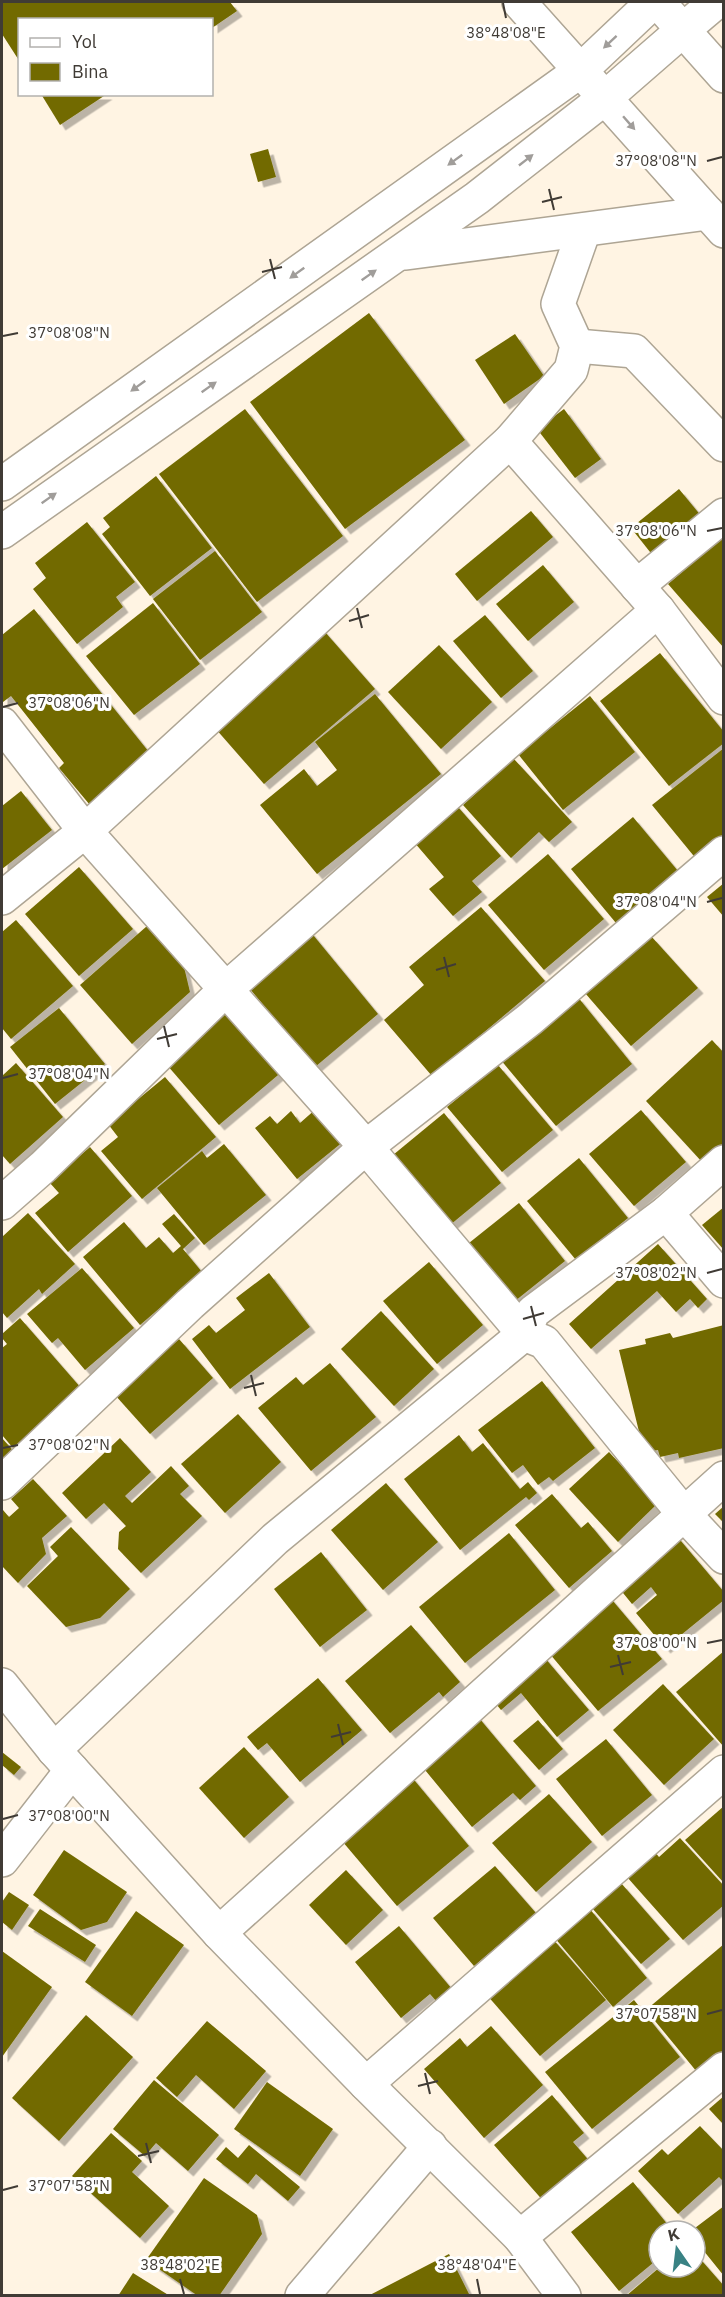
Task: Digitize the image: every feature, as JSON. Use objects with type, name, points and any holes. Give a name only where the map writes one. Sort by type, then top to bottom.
[{"type":"street","points":[[519,2],[716,222]]},
{"type":"street","points":[[2,484],[580,71],[653,2]]},
{"type":"street","points":[[658,2],[723,76]]},
{"type":"street","points":[[2,532],[477,198],[606,97],[716,2]]},
{"type":"street","points":[[401,253],[584,230],[716,222]]},
{"type":"street","points":[[2,898],[85,831],[510,441],[571,370],[578,346],[558,304],[584,230]]},
{"type":"street","points":[[578,346],[634,351],[723,445]]},
{"type":"street","points":[[510,441],[658,610],[723,698]]},
{"type":"street","points":[[637,586],[723,515]]},
{"type":"street","points":[[2,1203],[43,1167],[226,989],[658,610]]},
{"type":"street","points":[[2,724],[85,831],[366,1148],[524,1334],[544,1342],[683,1513],[723,1557]]},
{"type":"street","points":[[2,1483],[190,1304],[366,1148],[530,1019],[723,853]]},
{"type":"street","points":[[2,1860],[63,1760],[274,1539],[524,1334],[533,1312],[666,1213],[723,1162]]},
{"type":"street","points":[[666,1213],[723,1281]]},
{"type":"street","points":[[219,1933],[723,1478]]},
{"type":"street","points":[[2,1684],[63,1760],[219,1933],[520,2237],[564,2295]]},
{"type":"street","points":[[366,2084],[723,1772]]},
{"type":"street","points":[[520,2237],[723,2069]]},
{"type":"street","points":[[302,2295],[430,2146]]},
{"type":"building","points":[[2,2],[230,2],[237,11],[213,27],[213,18],[18,18],[18,59],[2,34]]},
{"type":"building","points":[[42,96],[104,96],[60,125]]},
{"type":"building","points":[[268,149],[276,177],[258,182],[250,154]]},
{"type":"building","points":[[369,313],[465,440],[345,529],[250,402]]},
{"type":"building","points":[[515,334],[544,376],[504,404],[475,360]]},
{"type":"building","points":[[245,409],[343,536],[257,602],[159,474]]},
{"type":"building","points":[[564,409],[601,459],[575,478],[537,429]]},
{"type":"building","points":[[156,476],[212,548],[150,596],[102,534],[110,527],[103,518]]},
{"type":"building","points":[[679,489],[702,517],[654,557],[631,528]]},
{"type":"building","points":[[531,511],[553,537],[477,601],[455,574]]},
{"type":"building","points":[[87,522],[135,582],[116,597],[123,607],[77,644],[33,589],[46,578],[35,563]]},
{"type":"building","points":[[724,536],[724,648],[668,584]]},
{"type":"building","points":[[215,551],[262,612],[200,660],[153,599]]},
{"type":"building","points":[[543,565],[574,602],[528,641],[496,604]]},
{"type":"building","points":[[153,603],[200,664],[134,715],[86,656]]},
{"type":"building","points":[[34,609],[157,762],[95,811],[59,768],[64,763],[11,696],[2,701],[2,635]]},
{"type":"building","points":[[485,615],[533,671],[501,698],[453,641]]},
{"type":"building","points":[[318,624],[375,689],[264,784],[208,720]]},
{"type":"building","points":[[439,645],[492,702],[441,749],[388,692]]},
{"type":"building","points":[[660,653],[724,732],[724,743],[669,786],[600,701]]},
{"type":"building","points":[[375,694],[441,774],[317,874],[260,805],[304,769],[317,786],[337,770],[315,742]]},
{"type":"building","points":[[590,696],[635,752],[563,810],[518,754]]},
{"type":"building","points":[[724,748],[724,848],[702,866],[652,805]]},
{"type":"building","points":[[514,759],[572,822],[549,842],[539,832],[511,858],[463,805]]},
{"type":"building","points":[[21,791],[52,830],[2,869],[2,806]]},
{"type":"building","points":[[451,799],[501,856],[472,881],[482,892],[453,916],[429,889],[444,877],[408,835]]},
{"type":"building","points":[[633,817],[683,877],[621,929],[571,869]]},
{"type":"building","points":[[548,854],[604,919],[544,970],[488,905]]},
{"type":"building","points":[[79,867],[133,929],[79,976],[25,914]]},
{"type":"building","points":[[724,883],[724,917],[707,897]]},
{"type":"building","points":[[481,907],[545,981],[432,1076],[384,1020],[424,985],[409,967]]},
{"type":"building","points":[[16,920],[73,986],[11,1039],[2,1028],[2,932]]},
{"type":"building","points":[[147,926],[184,967],[190,992],[132,1044],[80,985]]},
{"type":"building","points":[[309,930],[378,1014],[315,1067],[245,983]]},
{"type":"building","points":[[651,936],[698,988],[631,1046],[585,993]]},
{"type":"building","points":[[577,996],[632,1064],[556,1126],[500,1059]]},
{"type":"building","points":[[228,1004],[284,1070],[219,1125],[167,1065]]},
{"type":"building","points":[[59,1008],[105,1064],[55,1104],[10,1047]]},
{"type":"building","points":[[712,1040],[724,1053],[724,1144],[703,1163],[646,1101]]},
{"type":"building","points":[[16,1063],[63,1117],[10,1164],[2,1155],[2,1076]]},
{"type":"building","points":[[498,1065],[553,1130],[502,1172],[447,1107]]},
{"type":"building","points":[[165,1077],[216,1137],[142,1199],[101,1151],[118,1137],[108,1124]]},
{"type":"building","points":[[317,1108],[344,1141],[297,1179],[255,1128],[270,1116],[277,1124],[291,1111],[300,1123]]},
{"type":"building","points":[[641,1110],[686,1162],[634,1206],[589,1154]]},
{"type":"building","points":[[444,1113],[501,1183],[450,1225],[393,1155]]},
{"type":"building","points":[[224,1144],[266,1195],[204,1245],[157,1188],[202,1151],[207,1158]]},
{"type":"building","points":[[90,1147],[132,1196],[68,1252],[35,1213],[59,1193],[49,1182]]},
{"type":"building","points":[[579,1158],[628,1218],[576,1260],[527,1201]]},
{"type":"building","points":[[519,1203],[565,1261],[515,1301],[469,1243]]},
{"type":"building","points":[[724,1207],[724,1250],[702,1225]]},
{"type":"building","points":[[28,1213],[75,1264],[42,1294],[39,1289],[7,1318],[2,1312],[2,1237]]},
{"type":"building","points":[[174,1214],[195,1238],[183,1249],[202,1272],[140,1325],[83,1257],[124,1222],[146,1248],[159,1237],[173,1253],[181,1246],[162,1224]]},
{"type":"building","points":[[658,1244],[707,1299],[698,1308],[690,1299],[676,1312],[657,1291],[591,1349],[569,1324]]},
{"type":"building","points":[[429,1262],[483,1325],[437,1364],[383,1301]]},
{"type":"building","points":[[82,1268],[134,1328],[85,1370],[58,1338],[52,1343],[27,1314]]},
{"type":"building","points":[[269,1273],[310,1327],[230,1389],[192,1339],[209,1325],[216,1333],[245,1310],[236,1298]]},
{"type":"building","points":[[381,1311],[434,1369],[394,1406],[341,1349]]},
{"type":"building","points":[[20,1318],[88,1396],[19,1455],[2,1435],[2,1348],[7,1344],[2,1334]]},
{"type":"building","points":[[724,1325],[724,1448],[679,1458],[678,1453],[660,1457],[658,1450],[644,1452],[619,1350],[646,1344],[645,1339],[670,1333],[673,1338]]},
{"type":"building","points":[[179,1339],[213,1378],[150,1434],[115,1395]]},
{"type":"building","points":[[330,1363],[376,1417],[311,1471],[258,1408],[296,1377],[303,1385]]},
{"type":"building","points":[[542,1381],[595,1448],[553,1481],[549,1477],[538,1485],[523,1465],[512,1473],[478,1430]]},
{"type":"building","points":[[238,1414],[281,1462],[225,1513],[181,1464]]},
{"type":"building","points":[[459,1435],[472,1452],[483,1443],[520,1489],[528,1482],[537,1493],[529,1500],[526,1497],[460,1550],[404,1479]]},
{"type":"building","points":[[2,1438],[17,1455],[2,1469]]},
{"type":"building","points":[[120,1438],[151,1472],[125,1496],[132,1503],[171,1466],[189,1486],[180,1494],[202,1516],[141,1573],[118,1549],[119,1532],[126,1526],[104,1503],[86,1519],[62,1493]]},
{"type":"building","points":[[609,1452],[657,1504],[618,1542],[569,1489]]},
{"type":"building","points":[[33,1479],[67,1516],[42,1538],[46,1554],[18,1583],[2,1566],[2,1511],[9,1517],[19,1508],[11,1499]]},
{"type":"building","points":[[386,1483],[438,1542],[383,1590],[331,1530]]},
{"type":"building","points":[[552,1494],[581,1528],[588,1522],[612,1551],[569,1588],[515,1525]]},
{"type":"building","points":[[724,1506],[724,1523],[715,1514]]},
{"type":"building","points":[[71,1527],[130,1589],[100,1618],[66,1627],[27,1586],[58,1556],[50,1547]]},
{"type":"building","points":[[509,1533],[555,1590],[465,1663],[419,1607]]},
{"type":"building","points":[[675,1534],[724,1592],[724,1600],[665,1648],[636,1613],[657,1595],[651,1587],[632,1604],[615,1583]]},
{"type":"building","points":[[321,1552],[367,1610],[320,1647],[274,1589]]},
{"type":"building","points":[[607,1594],[662,1659],[598,1711],[544,1647]]},
{"type":"building","points":[[411,1625],[460,1682],[443,1697],[439,1692],[390,1733],[345,1681]]},
{"type":"building","points":[[539,1651],[589,1710],[557,1737],[521,1693],[501,1710],[488,1694]]},
{"type":"building","points":[[724,1651],[724,1747],[676,1692]]},
{"type":"building","points":[[318,1678],[362,1730],[300,1782],[267,1743],[258,1750],[247,1737]]},
{"type":"building","points":[[663,1684],[714,1739],[664,1785],[613,1730]]},
{"type":"building","points":[[474,1712],[536,1786],[520,1800],[513,1793],[472,1827],[416,1759]]},
{"type":"building","points":[[538,1720],[563,1749],[539,1770],[513,1741]]},
{"type":"building","points":[[606,1739],[652,1795],[602,1836],[556,1779]]},
{"type":"building","points":[[244,1747],[289,1797],[244,1838],[199,1788]]},
{"type":"building","points":[[2,1752],[21,1767],[14,1775],[2,1765]]},
{"type":"building","points":[[410,1775],[469,1846],[397,1906],[337,1835]]},
{"type":"building","points":[[549,1794],[592,1842],[536,1892],[492,1843]]},
{"type":"building","points":[[724,1806],[724,1883],[685,1840]]},
{"type":"building","points":[[680,1838],[724,1886],[724,1905],[683,1940],[627,1877],[655,1852],[659,1857]]},
{"type":"building","points":[[64,1850],[127,1892],[107,1922],[81,1930],[33,1895]]},
{"type":"building","points":[[495,1866],[536,1913],[474,1966],[433,1918]]},
{"type":"building","points":[[346,1870],[383,1910],[346,1945],[309,1905]]},
{"type":"building","points":[[621,1883],[670,1939],[641,1964],[592,1908]]},
{"type":"building","points":[[9,1892],[29,1905],[12,1930],[2,1922],[2,1902]]},
{"type":"building","points":[[589,1908],[647,1978],[613,2007],[554,1937]]},
{"type":"building","points":[[40,1909],[96,1945],[85,1962],[28,1926]]},
{"type":"building","points":[[136,1911],[184,1945],[132,2016],[85,1982]]},
{"type":"building","points":[[399,1926],[452,1989],[437,2002],[430,1994],[401,2018],[355,1962]]},
{"type":"building","points":[[552,1938],[606,2000],[540,2056],[486,1994]]},
{"type":"building","points":[[724,1944],[724,2051],[697,2072],[646,2010]]},
{"type":"building","points":[[2,1951],[52,1987],[2,2057]]},
{"type":"building","points":[[634,2000],[680,2057],[592,2129],[545,2072]]},
{"type":"building","points":[[86,2015],[133,2057],[59,2141],[12,2098]]},
{"type":"building","points":[[207,2021],[266,2071],[234,2109],[196,2075],[177,2097],[156,2078]]},
{"type":"building","points":[[491,2026],[543,2085],[484,2138],[424,2069],[460,2038],[467,2047]]},
{"type":"building","points":[[154,2080],[219,2135],[188,2171],[156,2143],[145,2156],[113,2129]]},
{"type":"building","points":[[267,2082],[333,2129],[300,2176],[234,2129]]},
{"type":"building","points":[[552,2095],[584,2133],[573,2142],[592,2164],[546,2204],[494,2145]]},
{"type":"building","points":[[724,2096],[724,2125],[709,2109]]},
{"type":"building","points":[[700,2126],[724,2151],[724,2182],[719,2177],[678,2214],[638,2171],[662,2149],[668,2155]]},
{"type":"building","points":[[111,2133],[142,2161],[132,2172],[169,2206],[140,2238],[72,2176]]},
{"type":"building","points":[[249,2145],[300,2187],[288,2201],[256,2174],[248,2184],[216,2159],[226,2147],[238,2158]]},
{"type":"building","points":[[204,2178],[257,2215],[262,2234],[219,2296],[198,2296],[146,2260]]},
{"type":"building","points":[[633,2182],[663,2219],[647,2219],[647,2268],[619,2291],[571,2232]]},
{"type":"building","points":[[724,2206],[724,2276],[707,2255],[707,2219]]},
{"type":"building","points":[[449,2254],[470,2296],[368,2296]]},
{"type":"building","points":[[707,2267],[724,2286],[724,2296],[626,2296],[647,2278],[707,2279]]},
{"type":"building","points":[[133,2273],[170,2296],[118,2296]]}]
